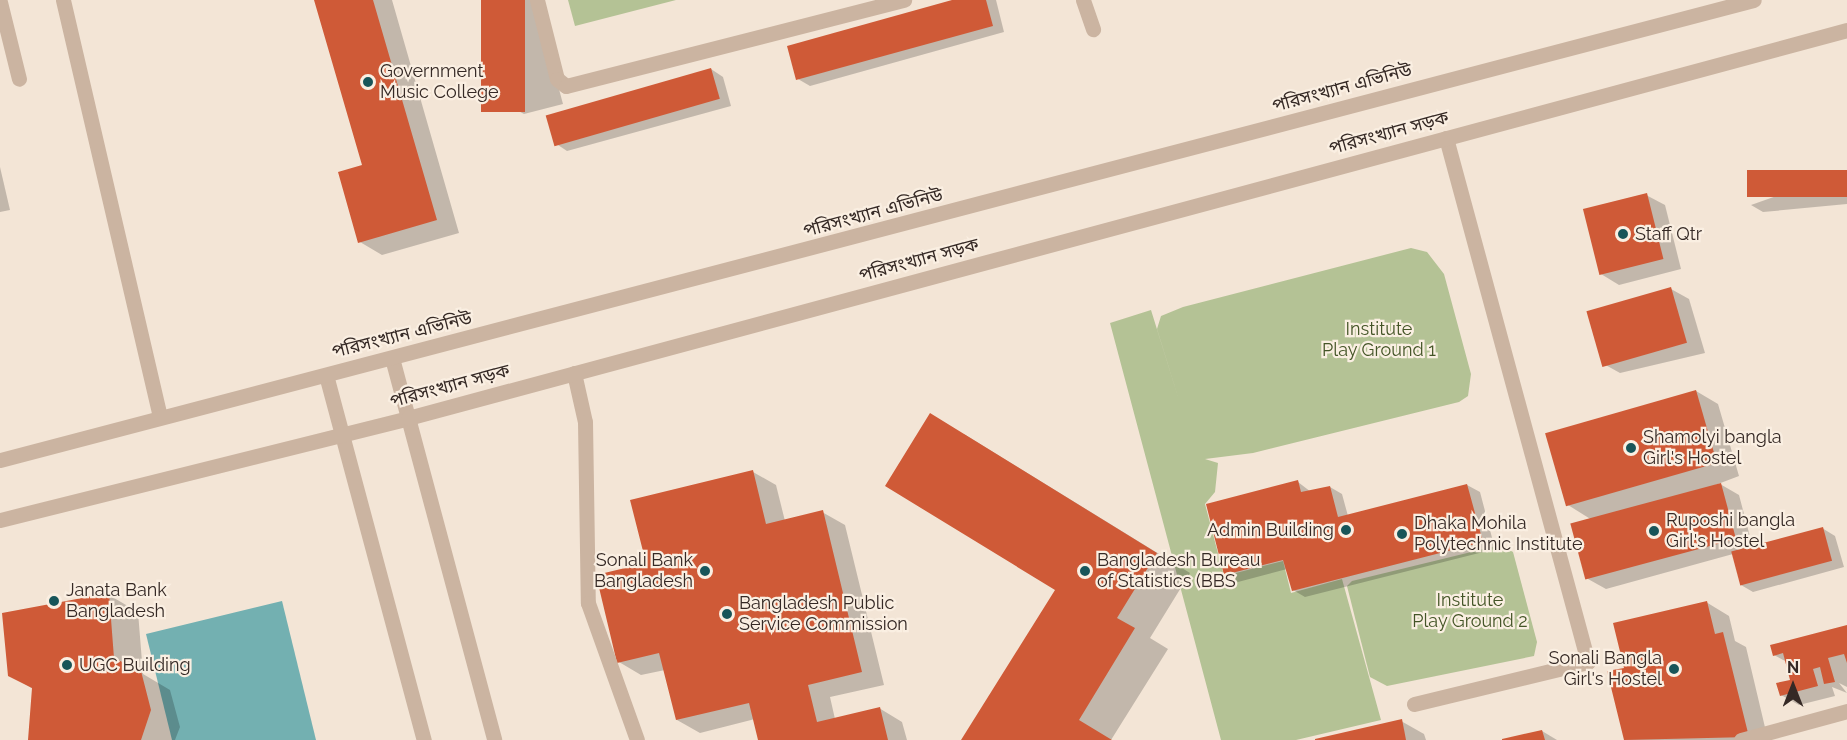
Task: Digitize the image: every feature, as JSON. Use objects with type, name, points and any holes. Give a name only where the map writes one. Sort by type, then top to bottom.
[{"type":"street","points":[[63,0],[160,416]]},
{"type":"street","points":[[537,0],[557,79],[566,87],[577,87],[904,0]]},
{"type":"street","points":[[1083,0],[1093,29]]},
{"type":"street","name":"পরিসংখ্যান এভিনিউ","points":[[0,460],[160,416],[392,358],[1754,0]]},
{"type":"street","points":[[0,2],[19,79]]},
{"type":"street","name":"পরিসংখ্যান সড়ক","points":[[0,520],[408,418],[1847,30]]},
{"type":"street","points":[[1414,704],[1587,662],[1446,138]]},
{"type":"street","points":[[392,358],[494,740]]},
{"type":"street","points":[[574,373],[585,422],[588,603],[637,740]]},
{"type":"street","points":[[326,375],[424,740]]},
{"type":"street","points":[[1741,740],[1771,736],[1847,711]]},
{"type":"green space","points":[[568,0],[676,0],[575,26]]},
{"type":"green space","name":"Institute Play Ground 1","points":[[1411,248],[1427,252],[1444,274],[1471,374],[1468,396],[1459,402],[1253,453],[1205,459],[1218,463],[1215,492],[1205,504],[1224,576],[1283,561],[1291,593],[1342,579],[1381,720],[1296,740],[1221,740],[1110,323],[1151,310],[1183,413],[1157,329],[1161,316],[1183,307]]},
{"type":"green space","name":"Institute Play Ground 2","points":[[1500,545],[1513,552],[1537,642],[1534,656],[1387,686],[1370,677],[1347,586],[1352,581]]},
{"type":"water","points":[[282,601],[316,740],[172,740],[146,634]]},
{"type":"building","name":"Government Music College","points":[[314,0],[373,0],[437,220],[358,243],[338,172],[362,165]]},
{"type":"building","points":[[481,0],[525,0],[525,112],[481,112]]},
{"type":"building","points":[[952,0],[986,0],[993,26],[796,80],[787,46]]},
{"type":"building","points":[[711,68],[720,99],[554,146],[546,115]]},
{"type":"building","points":[[1747,170],[1847,170],[1847,197],[1747,197]]},
{"type":"building","name":"Staff Qtr","points":[[1647,193],[1663,259],[1599,275],[1583,209]]},
{"type":"building","points":[[1671,287],[1687,343],[1602,367],[1586,311]]},
{"type":"building","name":"Shamolyi bangla Girl's Hostel","points":[[1696,390],[1717,463],[1566,506],[1545,433]]},
{"type":"building","name":"Bangladesh Bureau of Statistics (BBS","points":[[930,413],[1157,553],[1117,618],[1135,628],[1079,720],[1112,740],[961,740],[1055,590],[885,486]]},
{"type":"building","name":"Bangladesh Public Service Commission","points":[[753,470],[766,524],[823,510],[862,672],[808,685],[817,722],[880,707],[888,740],[758,740],[749,703],[676,720],[659,653],[617,663],[596,575],[646,563],[630,500]]},
{"type":"building","name":"Admin Building","points":[[1298,480],[1301,492],[1330,486],[1338,517],[1467,484],[1483,542],[1292,591],[1283,560],[1224,575],[1206,504]]},
{"type":"building","name":"Ruposhi bangla Girl's Hostel","points":[[1721,483],[1736,539],[1585,579],[1570,523]]},
{"type":"building","points":[[1823,527],[1832,561],[1740,585],[1731,552]]},
{"type":"building","name":"UGC Building","points":[[109,593],[114,658],[141,671],[151,710],[141,740],[28,740],[32,688],[8,676],[2,613]]},
{"type":"building","name":"Sonali Bangla Girl's Hostel","points":[[1707,601],[1715,634],[1723,632],[1749,737],[1624,740],[1607,671],[1624,668],[1613,623]]},
{"type":"building","points":[[1847,625],[1847,663],[1844,654],[1828,658],[1835,682],[1824,684],[1820,667],[1813,669],[1818,686],[1780,696],[1776,683],[1790,680],[1783,653],[1773,656],[1770,645]]},
{"type":"building","points":[[1402,719],[1406,740],[1315,740],[1315,739]]},
{"type":"building","points":[[1542,730],[1545,740],[1502,740],[1502,739]]},
{"type":"place","name":"Government Music College","points":[[368,82]]},
{"type":"place","name":"Staff Qtr","points":[[1623,234]]},
{"type":"place","name":"Shamolyi bangla Girl's Hostel","points":[[1631,448]]},
{"type":"place","name":"Admin Building","points":[[1346,530]]},
{"type":"place","name":"Ruposhi bangla Girl's Hostel","points":[[1654,531]]},
{"type":"place","name":"Dhaka Mohila Polytechnic Institute","points":[[1402,534]]},
{"type":"place","name":"Sonali Bank Bangladesh","points":[[705,571]]},
{"type":"place","name":"Bangladesh Bureau of Statistics (BBS","points":[[1085,571]]},
{"type":"place","name":"Janata Bank Bangladesh","points":[[54,601]]},
{"type":"place","name":"Bangladesh Public Service Commission","points":[[727,614]]},
{"type":"place","name":"UGC Building","points":[[67,665]]},
{"type":"place","name":"Sonali Bangla Girl's Hostel","points":[[1674,669]]}]
